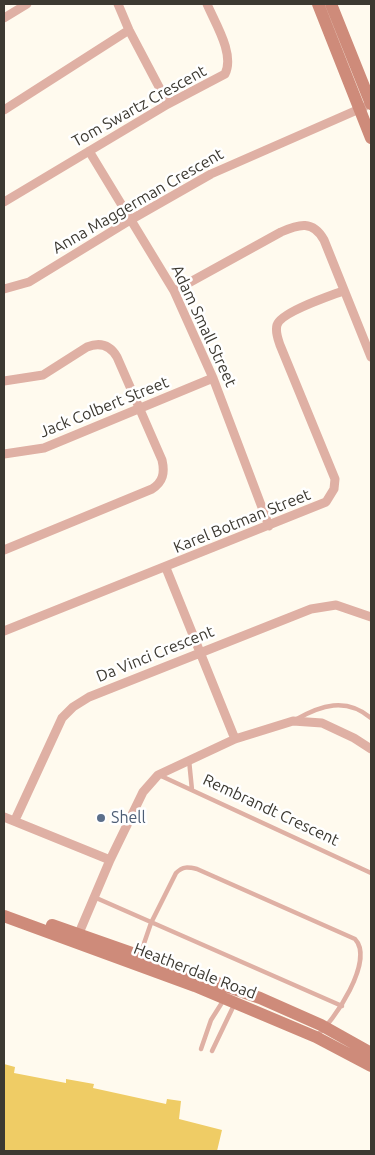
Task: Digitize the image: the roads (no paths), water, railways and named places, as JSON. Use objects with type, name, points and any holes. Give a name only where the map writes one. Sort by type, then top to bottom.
[{"type":"street","points":[[4,18],[27,4]]},
{"type":"street","points":[[118,4],[129,30],[168,104]]},
{"type":"street","name":"Tom Swartz Crescent","points":[[4,202],[168,104],[223,76],[228,69],[226,52],[207,4]]},
{"type":"street","points":[[318,4],[367,106]]},
{"type":"street","points":[[331,4],[367,106],[371,138]]},
{"type":"street","points":[[4,110],[129,30]]},
{"type":"street","name":"Anna Maggerman Crescent","points":[[4,289],[29,282],[132,219],[226,166],[367,106]]},
{"type":"street","name":"Adam Small Street","points":[[89,150],[174,291],[213,378],[269,526]]},
{"type":"street","points":[[174,291],[281,232],[304,224],[313,226],[319,232],[371,356]]},
{"type":"street","name":"Karel Botman Street","points":[[4,631],[166,568],[326,502],[334,489],[335,479],[280,345],[278,324],[294,312],[343,291]]},
{"type":"street","points":[[4,381],[43,375],[87,347],[96,344],[113,351],[162,460],[163,476],[158,485],[140,495],[4,550]]},
{"type":"street","name":"Jack Colbert Street","points":[[4,454],[44,448],[213,378]]},
{"type":"street","points":[[166,568],[235,739]]},
{"type":"street","name":"Da Vinci Crescent","points":[[15,820],[62,718],[72,707],[89,697],[201,652],[324,606],[336,605],[371,617]]},
{"type":"street","name":"Rembrandt Crescent","points":[[75,937],[143,792],[158,775],[235,739],[293,721],[322,723],[354,738],[371,749]]},
{"type":"street","points":[[4,817],[110,860]]},
{"type":"street","name":"Heatherdale Road","points":[[4,910],[140,960],[174,979],[231,1000],[316,1036],[371,1066]]},
{"type":"street","name":"Heatherdale Road","points":[[4,916],[75,937],[95,950],[198,975],[244,992],[329,1030],[371,1053]]},
{"type":"street","points":[[4,924],[21,921]]},
{"type":"street","points":[[329,1030],[336,1038],[350,1048],[355,1057]]},
{"type":"lane","points":[[293,721],[307,713],[333,704],[357,708],[371,718]]},
{"type":"lane","points":[[189,760],[192,790]]},
{"type":"lane","name":"Rembrandt Crescent","points":[[158,775],[371,873]]},
{"type":"lane","points":[[140,960],[151,923],[176,873],[187,867],[197,869],[355,939],[359,943],[362,957],[357,974],[329,1030],[316,1036]]},
{"type":"lane","points":[[94,897],[342,1006]]},
{"type":"lane","points":[[198,975],[225,990],[231,1000]]},
{"type":"lane","points":[[202,1049],[211,1020],[231,1000],[244,992]]},
{"type":"lane","points":[[212,1051],[231,1000]]},
{"type":"place","name":"Shell","points":[[101,818]]}]
